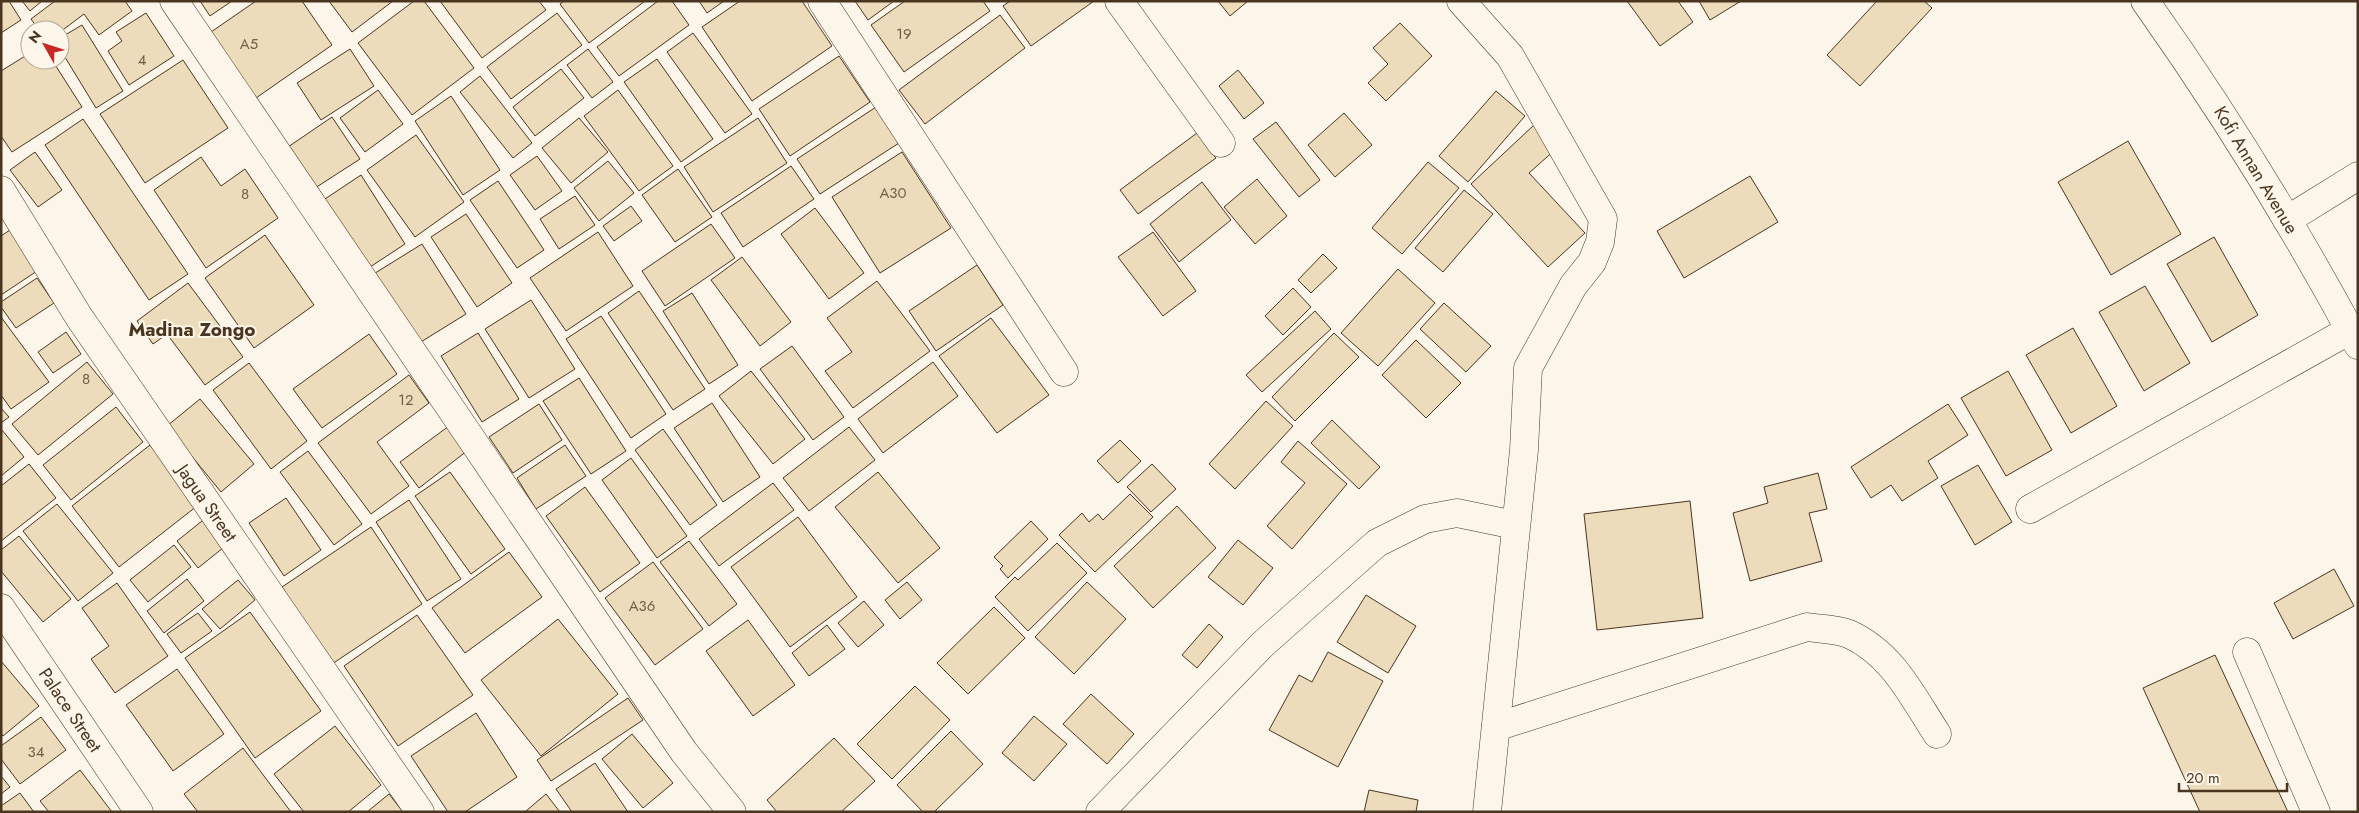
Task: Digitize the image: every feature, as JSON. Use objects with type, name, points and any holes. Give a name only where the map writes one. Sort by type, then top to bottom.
[{"type":"street","points":[[174,1],[701,776],[730,810]]},
{"type":"street","points":[[822,1],[1064,372]]},
{"type":"street","points":[[1119,1],[1221,143]]},
{"type":"street","name":"Kofi Annan Avenue","points":[[2145,1],[2208,90],[2287,220],[2354,337]]},
{"type":"street","points":[[1465,7],[1510,56],[1603,219],[1600,242],[1592,262],[1573,286],[1528,368],[1524,450],[1487,812]]},
{"type":"street","points":[[2287,220],[2358,176]]},
{"type":"street","name":"Jagua Street","points":[[1,190],[80,316],[420,812]]},
{"type":"street","points":[[2030,510],[2354,337]]},
{"type":"street","points":[[1100,812],[1263,644],[1377,543],[1425,519],[1457,513],[1515,525]]},
{"type":"street","name":"Palace Street","points":[[1,608],[139,812]]},
{"type":"street","points":[[1496,727],[1807,627],[1848,633],[1897,670],[1937,734]]},
{"type":"street","points":[[2247,652],[2316,812]]},
{"type":"building","points":[[1,1],[9,1],[21,20],[1,33]]},
{"type":"building","points":[[22,1],[42,1],[30,11]]},
{"type":"building","points":[[55,1],[125,1],[132,11],[99,35],[84,14],[70,24],[70,20],[31,19]]},
{"type":"building","points":[[200,1],[232,1],[210,16]]},
{"type":"building","points":[[256,1],[302,1],[332,45],[256,98],[211,32]]},
{"type":"building","points":[[329,1],[393,1],[352,32]]},
{"type":"building","points":[[414,1],[424,1],[474,68],[412,115],[358,43]]},
{"type":"building","points":[[440,1],[539,1],[546,10],[482,58]]},
{"type":"building","points":[[564,1],[645,1],[589,43],[560,4]]},
{"type":"building","points":[[658,1],[672,1],[689,25],[619,76],[597,47]]},
{"type":"building","points":[[699,1],[724,1],[707,13]]},
{"type":"building","points":[[740,1],[802,1],[832,46],[752,101],[702,27]]},
{"type":"building","points":[[855,1],[894,1],[868,20]]},
{"type":"building","points":[[905,1],[983,1],[990,11],[904,72],[871,25]]},
{"type":"building","points":[[1010,1],[1094,1],[1031,46],[1003,6]]},
{"type":"building","points":[[1218,1],[1248,1],[1230,16]]},
{"type":"building","points":[[1627,1],[1678,1],[1693,22],[1660,46]]},
{"type":"building","points":[[1699,1],[1741,1],[1710,20]]},
{"type":"building","points":[[1877,1],[1924,1],[1932,8],[1860,86],[1827,55]]},
{"type":"building","points":[[146,13],[174,56],[129,85],[108,51],[122,41],[116,32]]},
{"type":"building","points":[[557,13],[582,45],[511,99],[487,67]]},
{"type":"building","points":[[1000,15],[1025,48],[925,124],[899,90]]},
{"type":"building","points":[[1400,23],[1432,56],[1386,101],[1368,83],[1388,64],[1373,48]]},
{"type":"building","points":[[82,25],[123,91],[96,108],[70,65],[70,32]]},
{"type":"building","points":[[693,33],[752,114],[725,133],[667,52]]},
{"type":"building","points":[[350,49],[374,86],[321,120],[297,83]]},
{"type":"building","points":[[588,49],[613,82],[592,98],[567,65]]},
{"type":"building","points":[[839,56],[870,102],[790,156],[759,109]]},
{"type":"building","points":[[20,59],[20,70],[58,70],[82,107],[12,152],[1,136],[1,71]]},
{"type":"building","points":[[657,59],[713,139],[681,162],[624,82]]},
{"type":"building","points":[[183,60],[228,128],[145,183],[100,114]]},
{"type":"building","points":[[561,69],[584,98],[535,136],[513,107]]},
{"type":"building","points":[[1238,70],[1264,103],[1244,119],[1219,86]]},
{"type":"building","points":[[480,76],[532,143],[513,158],[460,92]]},
{"type":"building","points":[[378,90],[403,124],[365,152],[340,118]]},
{"type":"building","points":[[618,90],[673,166],[639,191],[584,116]]},
{"type":"building","points":[[1496,91],[1525,116],[1468,182],[1439,156]]},
{"type":"building","points":[[451,96],[500,170],[463,195],[415,121]]},
{"type":"building","points":[[876,107],[899,143],[820,194],[797,159]]},
{"type":"building","points":[[1344,113],[1372,145],[1335,177],[1308,145]]},
{"type":"building","points":[[332,117],[360,159],[312,190],[285,149]]},
{"type":"building","points":[[579,118],[608,152],[571,183],[542,148]]},
{"type":"building","points":[[758,118],[787,163],[713,212],[684,167]]},
{"type":"building","points":[[83,119],[188,274],[149,300],[45,145]]},
{"type":"building","points":[[1276,122],[1320,180],[1299,197],[1253,139]]},
{"type":"building","points":[[1534,125],[1556,149],[1529,173],[1585,233],[1548,267],[1471,184]]},
{"type":"building","points":[[1197,133],[1216,158],[1138,214],[1120,190]]},
{"type":"building","points":[[416,135],[464,202],[415,237],[367,170]]},
{"type":"building","points":[[2128,141],[2181,234],[2111,275],[2058,182]]},
{"type":"building","points":[[35,152],[62,190],[38,207],[10,170]]},
{"type":"building","points":[[902,152],[951,228],[880,273],[832,197]]},
{"type":"building","points":[[537,156],[562,191],[535,210],[510,175]]},
{"type":"building","points":[[201,157],[221,186],[245,169],[278,218],[206,268],[154,190]]},
{"type":"building","points":[[608,161],[634,193],[599,221],[574,188]]},
{"type":"building","points":[[1428,162],[1459,188],[1402,254],[1372,228]]},
{"type":"building","points":[[791,166],[814,199],[743,247],[721,213]]},
{"type":"building","points":[[678,169],[712,217],[675,242],[642,195]]},
{"type":"building","points":[[361,175],[405,244],[364,271],[319,203]]},
{"type":"building","points":[[1750,176],[1778,222],[1684,278],[1657,231]]},
{"type":"building","points":[[1257,179],[1287,216],[1255,244],[1224,207]]},
{"type":"building","points":[[498,181],[544,250],[517,268],[470,200]]},
{"type":"building","points":[[1202,182],[1231,220],[1179,262],[1150,224]]},
{"type":"building","points":[[1464,190],[1493,214],[1443,272],[1415,248]]},
{"type":"building","points":[[575,196],[595,225],[559,249],[540,219]]},
{"type":"building","points":[[631,206],[642,221],[614,241],[603,226]]},
{"type":"building","points":[[815,208],[864,273],[829,299],[781,234]]},
{"type":"building","points":[[466,214],[512,283],[477,307],[431,237]]},
{"type":"building","points":[[711,224],[735,258],[665,306],[642,271]]},
{"type":"building","points":[[10,230],[37,271],[1,295],[1,236]]},
{"type":"building","points":[[598,232],[633,286],[566,331],[530,278]]},
{"type":"building","points":[[1153,232],[1196,291],[1163,316],[1118,257]]},
{"type":"building","points":[[265,235],[314,305],[254,348],[205,278]]},
{"type":"building","points":[[2214,237],[2258,315],[2212,342],[2167,264]]},
{"type":"building","points":[[422,244],[466,314],[416,345],[372,275]]},
{"type":"building","points":[[1323,254],[1337,268],[1311,293],[1298,280]]},
{"type":"building","points":[[742,257],[791,322],[760,346],[711,280]]},
{"type":"building","points":[[977,265],[1003,305],[936,351],[909,311]]},
{"type":"building","points":[[1398,269],[1435,303],[1378,366],[1341,333]]},
{"type":"building","points":[[37,278],[54,303],[16,328],[1,307],[1,302]]},
{"type":"building","points":[[877,281],[930,351],[853,408],[825,371],[852,352],[827,318]]},
{"type":"building","points":[[188,283],[243,357],[205,385],[167,334],[153,344],[137,321]]},
{"type":"building","points":[[2145,286],[2190,363],[2144,391],[2099,312]]},
{"type":"building","points":[[1293,288],[1311,307],[1283,335],[1265,316]]},
{"type":"building","points":[[639,291],[705,389],[673,410],[608,313]]},
{"type":"building","points":[[692,293],[738,365],[709,384],[663,311]]},
{"type":"building","points":[[531,300],[575,369],[529,398],[485,329]]},
{"type":"building","points":[[1444,303],[1491,346],[1466,372],[1420,329]]},
{"type":"building","points":[[1315,311],[1331,329],[1262,392],[1246,375]]},
{"type":"building","points":[[601,316],[666,414],[631,438],[566,339]]},
{"type":"building","points":[[1,317],[49,382],[11,409],[1,395]]},
{"type":"building","points":[[991,318],[1049,395],[997,433],[939,356]]},
{"type":"building","points":[[2073,328],[2117,406],[2071,433],[2026,355]]},
{"type":"building","points":[[66,332],[81,354],[53,373],[38,352]]},
{"type":"building","points":[[478,333],[519,399],[482,422],[441,356]]},
{"type":"building","points":[[1334,333],[1359,357],[1295,421],[1272,397]]},
{"type":"building","points":[[369,334],[397,374],[322,428],[293,389]]},
{"type":"building","points":[[1416,340],[1461,383],[1426,418],[1382,375]]},
{"type":"building","points":[[792,346],[844,417],[813,440],[760,369]]},
{"type":"building","points":[[87,362],[113,394],[38,455],[12,424]]},
{"type":"building","points":[[933,362],[958,396],[883,453],[858,419]]},
{"type":"building","points":[[249,363],[307,441],[271,469],[213,390]]},
{"type":"building","points":[[751,371],[805,439],[773,464],[719,396]]},
{"type":"building","points":[[2008,371],[2052,450],[2006,476],[1961,398]]},
{"type":"building","points":[[409,375],[429,403],[377,442],[409,486],[371,514],[318,443]]},
{"type":"building","points":[[579,378],[626,451],[591,474],[543,401]]},
{"type":"building","points":[[200,399],[254,464],[221,492],[167,426]]},
{"type":"building","points":[[1266,401],[1293,426],[1235,489],[1209,464]]},
{"type":"building","points":[[712,403],[760,477],[723,502],[674,428]]},
{"type":"building","points":[[539,404],[562,440],[513,473],[489,437]]},
{"type":"building","points":[[1948,404],[1968,435],[1928,461],[1938,478],[1902,501],[1891,485],[1871,498],[1851,467]]},
{"type":"building","points":[[116,407],[143,442],[71,500],[43,465]]},
{"type":"building","points":[[1,408],[9,417],[1,423]]},
{"type":"building","points":[[1332,420],[1380,467],[1359,489],[1311,443]]},
{"type":"building","points":[[449,426],[467,451],[419,488],[400,462]]},
{"type":"building","points":[[849,427],[875,460],[809,511],[783,478]]},
{"type":"building","points":[[663,429],[717,505],[690,525],[635,450]]},
{"type":"building","points":[[1,431],[24,457],[1,476]]},
{"type":"building","points":[[1120,440],[1141,461],[1118,483],[1097,461]]},
{"type":"building","points":[[1298,441],[1347,484],[1292,549],[1267,526],[1305,483],[1281,462]]},
{"type":"building","points":[[150,445],[197,506],[119,567],[72,506]]},
{"type":"building","points":[[565,445],[586,476],[536,509],[517,478]]},
{"type":"building","points":[[308,451],[362,524],[334,545],[280,472]]},
{"type":"building","points":[[631,458],[687,536],[657,558],[602,480]]},
{"type":"building","points":[[29,464],[56,498],[1,541],[1,486]]},
{"type":"building","points":[[1152,464],[1176,489],[1151,512],[1127,487]]},
{"type":"building","points":[[1978,465],[2012,522],[1975,545],[1941,486]]},
{"type":"building","points":[[450,472],[505,549],[471,574],[415,496]]},
{"type":"building","points":[[878,472],[940,548],[898,583],[835,507]]},
{"type":"building","points":[[1818,473],[1827,509],[1809,513],[1822,561],[1750,581],[1733,513],[1768,503],[1764,487]]},
{"type":"building","points":[[773,483],[794,510],[719,566],[699,539]]},
{"type":"building","points":[[585,487],[640,563],[600,592],[546,516]]},
{"type":"building","points":[[1130,494],[1153,517],[1095,572],[1059,535],[1082,513],[1089,522],[1098,514],[1103,520]]},
{"type":"building","points":[[286,498],[321,550],[284,576],[249,523]]},
{"type":"building","points":[[409,500],[461,579],[427,601],[376,522]]},
{"type":"building","points":[[1690,501],[1703,618],[1597,630],[1584,514]]},
{"type":"building","points":[[57,504],[113,573],[78,601],[23,531]]},
{"type":"building","points":[[1177,506],[1216,548],[1153,608],[1114,566]]},
{"type":"building","points":[[207,517],[228,544],[198,568],[177,541]]},
{"type":"building","points":[[798,517],[857,597],[790,647],[731,567]]},
{"type":"building","points":[[1031,521],[1048,539],[1008,578],[1000,569],[1003,566],[994,557]]},
{"type":"building","points":[[371,527],[422,604],[332,664],[282,587]]},
{"type":"building","points":[[19,536],[71,599],[43,622],[1,571],[1,550]]},
{"type":"building","points":[[1238,540],[1273,568],[1243,605],[1208,577]]},
{"type":"building","points":[[689,541],[737,604],[709,626],[660,562]]},
{"type":"building","points":[[1057,543],[1087,573],[1028,631],[995,597],[1015,577],[1018,580]]},
{"type":"building","points":[[174,545],[191,567],[148,602],[130,580]]},
{"type":"building","points":[[509,552],[542,597],[465,653],[432,608]]},
{"type":"building","points":[[653,562],[703,629],[655,665],[605,598]]},
{"type":"building","points":[[2334,569],[2354,606],[2293,639],[2274,603]]},
{"type":"building","points":[[187,579],[204,601],[164,633],[147,611]]},
{"type":"building","points":[[238,580],[255,600],[220,629],[202,609]]},
{"type":"building","points":[[907,582],[922,600],[900,619],[885,600]]},
{"type":"building","points":[[1087,582],[1126,619],[1074,674],[1035,637]]},
{"type":"building","points":[[117,583],[168,656],[115,693],[91,659],[109,646],[82,608]]},
{"type":"building","points":[[1366,595],[1416,626],[1388,673],[1337,642]]},
{"type":"building","points":[[864,601],[884,625],[858,647],[838,623]]},
{"type":"building","points":[[994,607],[1025,638],[968,694],[937,663]]},
{"type":"building","points":[[250,612],[321,711],[255,758],[185,658]]},
{"type":"building","points":[[198,613],[212,631],[181,653],[167,634]]},
{"type":"building","points":[[417,615],[473,695],[398,746],[344,666]]},
{"type":"building","points":[[558,619],[618,694],[541,756],[481,680]]},
{"type":"building","points":[[748,620],[795,685],[753,716],[706,651]]},
{"type":"building","points":[[1209,624],[1223,637],[1197,668],[1182,655]]},
{"type":"building","points":[[827,625],[845,649],[809,676],[792,653]]},
{"type":"building","points":[[1328,652],[1383,681],[1338,767],[1269,730],[1299,675],[1312,682]]},
{"type":"building","points":[[2215,655],[2288,812],[2200,812],[2143,688]]},
{"type":"building","points":[[1,661],[39,706],[3,736],[1,733]]},
{"type":"building","points":[[177,669],[224,734],[173,771],[126,705]]},
{"type":"building","points":[[915,686],[950,720],[892,779],[857,744]]},
{"type":"building","points":[[1091,694],[1134,734],[1107,764],[1063,724]]},
{"type":"building","points":[[628,698],[643,720],[551,781],[537,760]]},
{"type":"building","points":[[476,713],[517,777],[465,812],[448,812],[411,756]]},
{"type":"building","points":[[1034,716],[1067,744],[1034,781],[1002,753]]},
{"type":"building","points":[[41,717],[66,750],[20,784],[1,759],[1,746]]},
{"type":"building","points":[[335,726],[381,785],[348,812],[304,812],[274,774]]},
{"type":"building","points":[[951,731],[983,764],[934,812],[923,812],[897,785]]},
{"type":"building","points":[[632,734],[673,783],[643,808],[602,759]]},
{"type":"building","points":[[834,738],[875,781],[841,812],[777,812],[767,800]]},
{"type":"building","points":[[243,748],[291,812],[198,812],[184,794]]},
{"type":"building","points":[[595,763],[628,812],[572,812],[556,789]]},
{"type":"building","points":[[80,770],[112,812],[49,812],[40,801]]},
{"type":"building","points":[[1,776],[10,787],[1,794]]},
{"type":"building","points":[[1369,790],[1418,800],[1416,812],[1364,812]]},
{"type":"building","points":[[20,793],[34,812],[1,812],[1,806]]},
{"type":"building","points":[[389,794],[403,812],[367,812]]},
{"type":"building","points":[[546,794],[560,812],[526,811]]},
{"type":"district","name":"Madina Zongo","points":[[192,329]]}]
